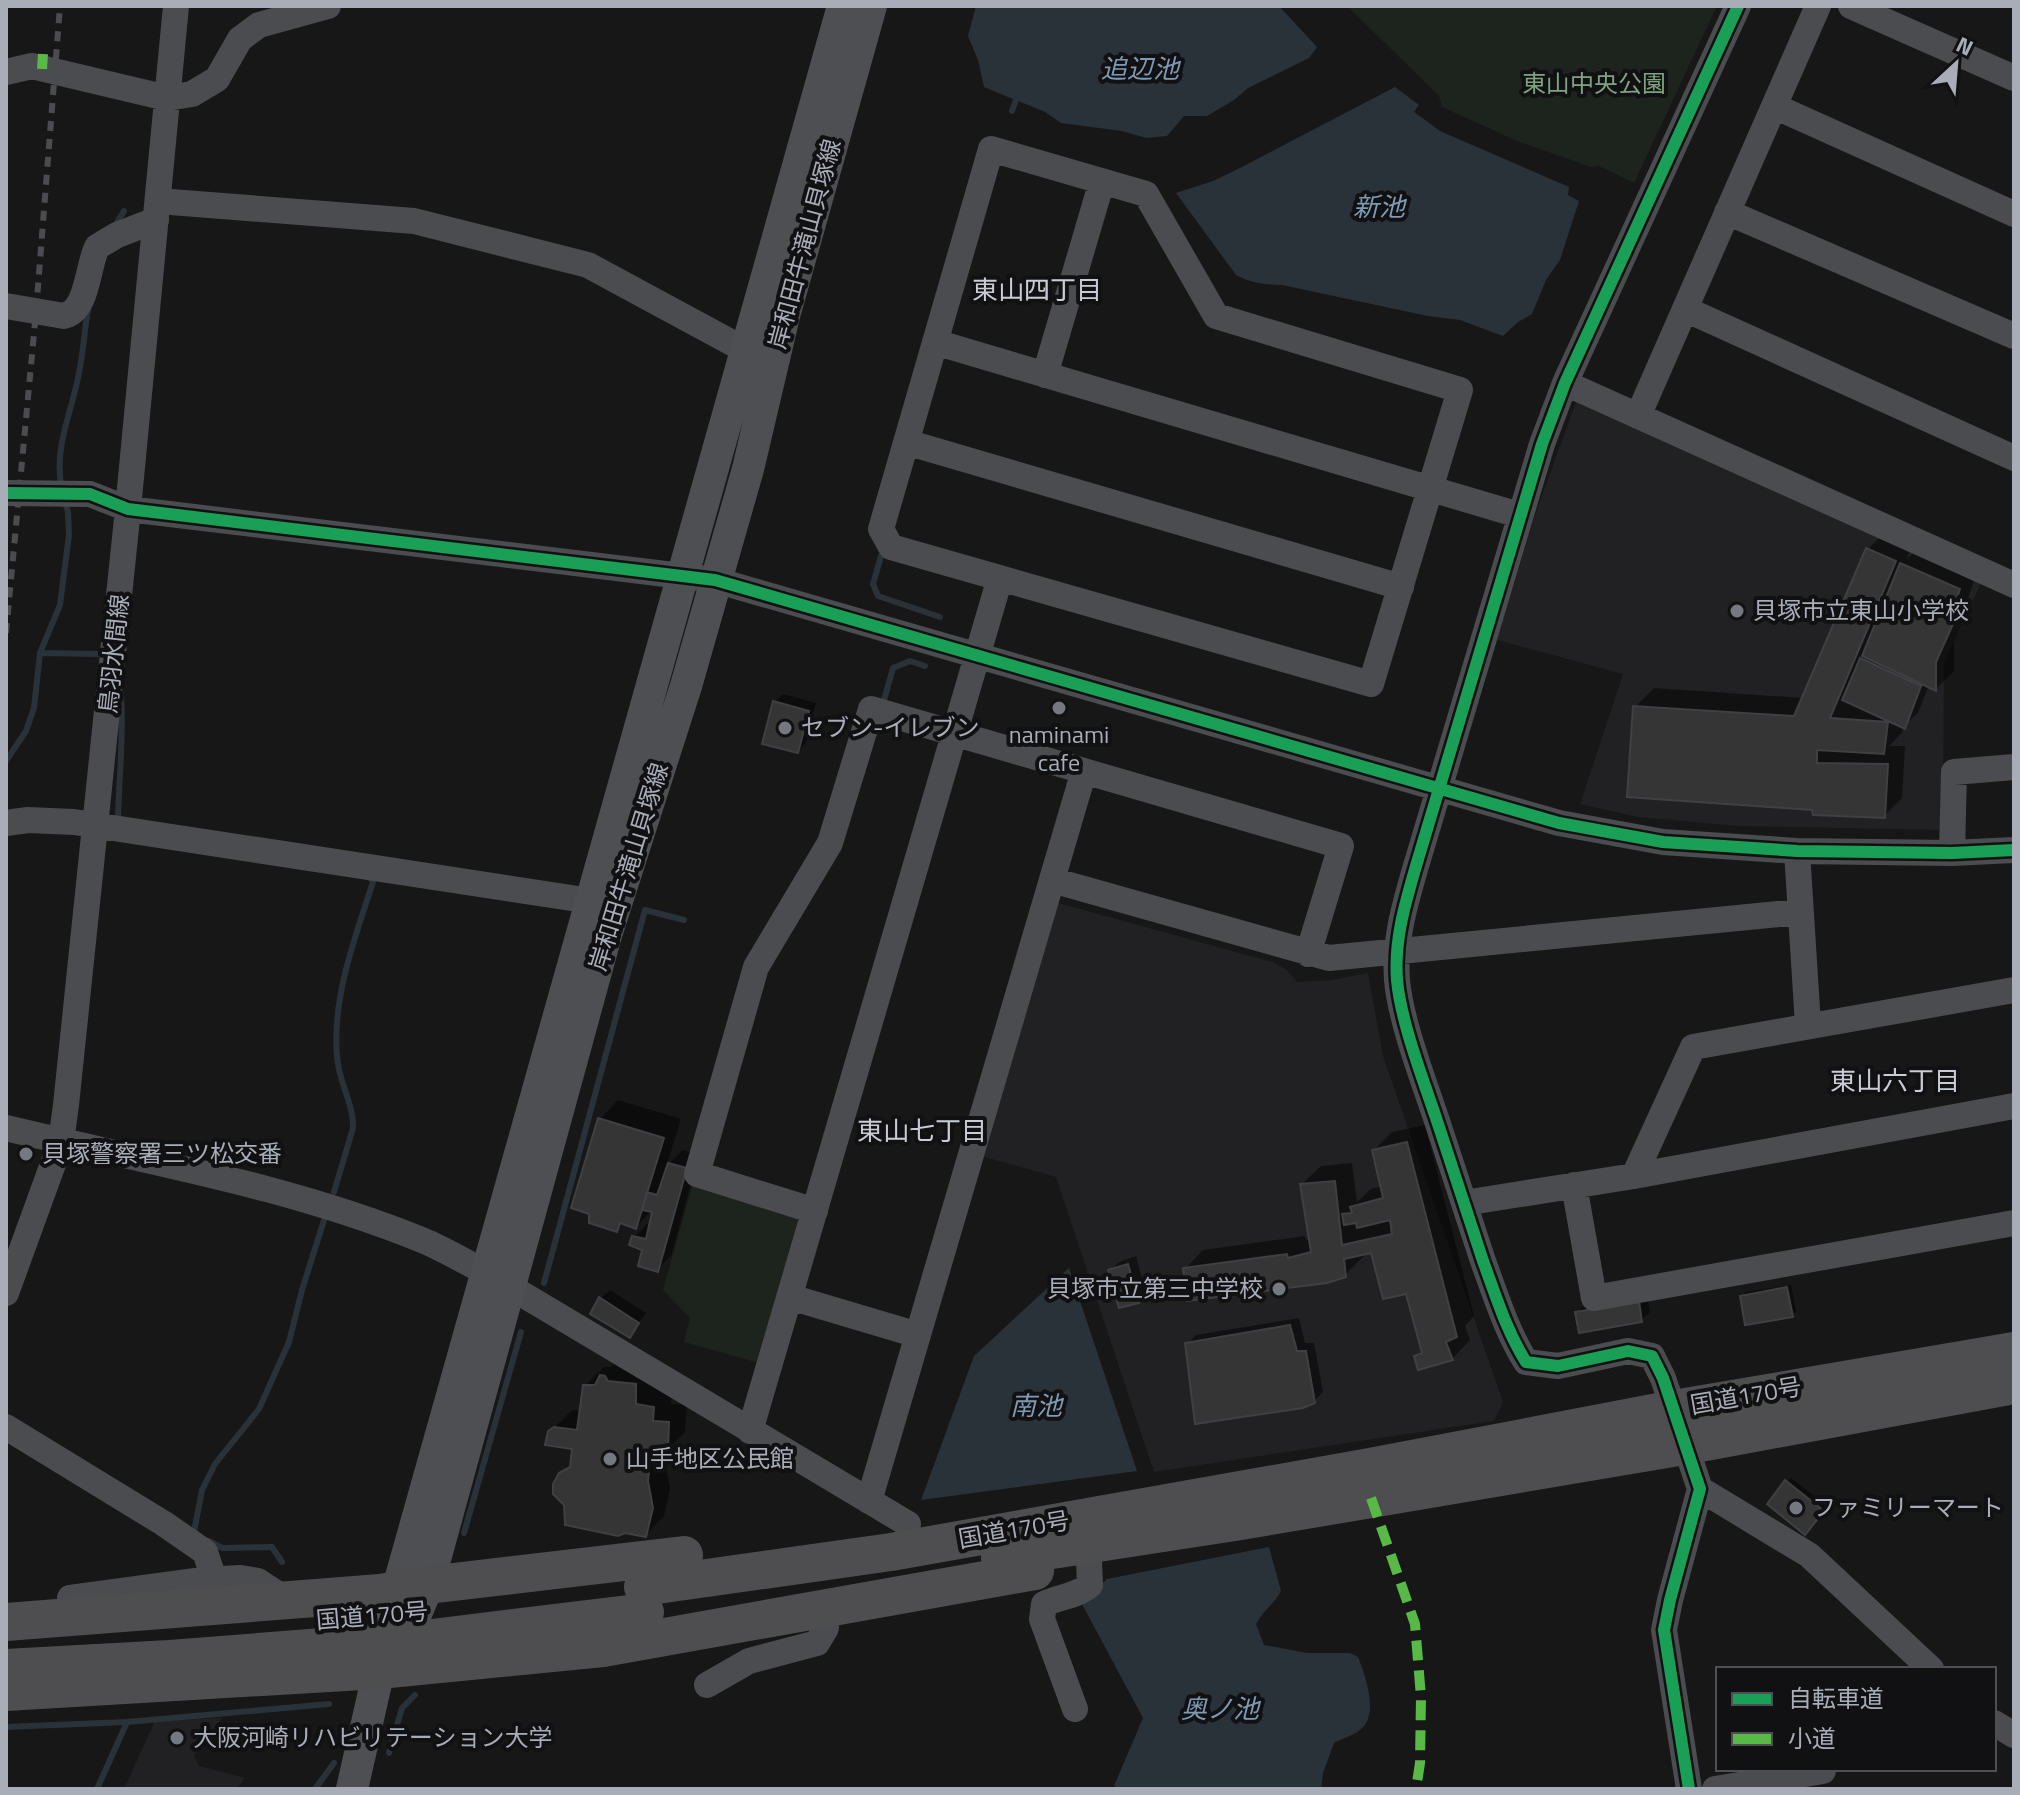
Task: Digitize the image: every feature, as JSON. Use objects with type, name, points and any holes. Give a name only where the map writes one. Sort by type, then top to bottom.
[{"type":"highway","name":"国道170号","points":[[6,1668],[424,1639],[1674,1409],[2014,1351]]},
{"type":"highway","name":"国道170号","points":[[6,1644],[644,1599],[1241,1521],[1684,1446],[2014,1385]]},
{"type":"highway","points":[[6,1622],[413,1588],[1037,1509],[1067,1521]]},
{"type":"highway","points":[[17,1696],[372,1670],[603,1648],[1089,1561],[1241,1521]]},
{"type":"main road","name":"岸和田牛滝山貝塚線","points":[[352,1789],[369,1722],[379,1705],[372,1670],[413,1588],[498,1280],[591,901],[843,6]]},
{"type":"main road","name":"岸和田牛滝山貝塚線","points":[[498,1280],[686,686],[748,469],[784,316],[871,6]]},
{"type":"street","name":"鳥羽水間線","points":[[6,1293],[61,1142],[96,826],[176,6]]},
{"type":"street","points":[[7,65],[32,66],[42,61],[167,98],[192,94],[217,79],[240,39],[259,25],[328,6]]},
{"type":"street","points":[[1689,1789],[1664,1630],[1700,1489],[1674,1409],[1652,1356],[1628,1351],[1558,1366],[1526,1362],[1504,1321],[1411,1041],[1397,983],[1396,950],[1401,919],[1542,444],[1565,383],[1738,6]]},
{"type":"street","points":[[1638,416],[1818,6]]},
{"type":"street","points":[[1851,6],[2014,78]]},
{"type":"street","points":[[1774,106],[2014,214]]},
{"type":"street","points":[[991,149],[1146,194],[1216,316],[1460,390],[1371,684],[891,547],[881,529],[935,342],[991,149]]},
{"type":"street","points":[[1045,375],[1102,181]]},
{"type":"street","points":[[6,306],[64,316],[73,313],[80,304],[97,247],[157,211],[414,221],[588,265],[747,351]]},
{"type":"street","points":[[1727,212],[2014,336]]},
{"type":"street","points":[[1685,309],[2014,458]]},
{"type":"street","points":[[935,342],[1519,515]]},
{"type":"street","points":[[1565,383],[2014,585]]},
{"type":"street","points":[[906,442],[1401,587]]},
{"type":"street","points":[[6,493],[90,494],[128,509],[715,580],[1559,823],[1663,842],[1797,851],[1952,853],[2014,850]]},
{"type":"street","points":[[750,1431],[1000,578]]},
{"type":"street","points":[[815,1211],[697,1174],[756,967],[830,843],[871,709],[1341,846],[1308,954]]},
{"type":"street","points":[[1952,853],[1954,772],[2014,767]]},
{"type":"street","points":[[869,1501],[1084,771]]},
{"type":"street","points":[[6,823],[51,820],[591,901]]},
{"type":"street","points":[[1797,851],[1808,1025]]},
{"type":"street","points":[[1052,880],[1329,958],[1799,912]]},
{"type":"street","points":[[1634,1176],[1693,1047],[2014,990]]},
{"type":"street","points":[[1464,1203],[1634,1176],[2014,1106]]},
{"type":"street","points":[[6,1128],[234,1179],[353,1214],[425,1241],[498,1280],[908,1524]]},
{"type":"street","points":[[1574,1185],[1594,1298],[2014,1223]]},
{"type":"street","points":[[790,1297],[918,1335]]},
{"type":"street","points":[[1915,1402],[1953,1409],[2014,1399]]},
{"type":"street","points":[[6,1427],[205,1552],[214,1579]]},
{"type":"street","points":[[1700,1489],[1809,1555],[1929,1667]]},
{"type":"street","points":[[1075,1709],[1042,1619],[1044,1604],[1081,1593],[1090,1585],[1089,1561]]},
{"type":"street","points":[[6,1604],[102,1596],[214,1579],[241,1578],[258,1581],[287,1600]]},
{"type":"street","points":[[707,1685],[749,1661],[817,1643],[826,1628],[824,1608]]},
{"type":"street","points":[[1996,1724],[2014,1735]]},
{"type":"street","points":[[1715,1789],[1823,1771]]},
{"type":"shaded area","name":"貝塚市立東山小学校","points":[[1576,402],[1982,581],[1944,663],[1943,830],[1738,826],[1638,817],[1580,804],[1623,674],[1497,640],[1534,518]]},
{"type":"shaded area","name":"貝塚市立第三中学校","points":[[1055,902],[1272,962],[1287,970],[1297,982],[1332,980],[1368,973],[1383,1056],[1503,1402],[1494,1421],[1154,1472],[1056,1177],[981,1156]]},
{"type":"shaded area","name":"大阪河崎リハビリテーション大学","points":[[222,1718],[194,1756],[199,1766],[245,1778],[236,1789],[124,1789],[155,1721]]},
{"type":"green space","name":"東山中央公園","points":[[1347,6],[1717,6],[1634,183],[1599,166],[1591,167],[1517,141],[1442,107],[1439,96]]},
{"type":"green space","points":[[693,1183],[797,1216],[801,1227],[759,1363],[684,1342],[690,1318],[663,1290]]},
{"type":"water","name":"追辺池","points":[[976,6],[1279,6],[1317,47],[1309,58],[1248,88],[1207,116],[1184,116],[1167,136],[1146,138],[1122,131],[1061,123],[1045,112],[984,87],[968,36]]},
{"type":"water","name":"新池","points":[[1395,87],[1419,105],[1414,112],[1440,131],[1569,187],[1568,195],[1579,201],[1560,260],[1546,280],[1532,314],[1503,336],[1460,320],[1242,278],[1236,275],[1176,193],[1242,167]]},
{"type":"water","name":"南池","points":[[1069,1268],[1137,1471],[921,1500],[974,1356]]},
{"type":"water","name":"奥ノ池","points":[[1269,1547],[1281,1591],[1256,1624],[1264,1645],[1307,1653],[1350,1653],[1358,1657],[1370,1703],[1370,1712],[1363,1727],[1334,1743],[1323,1773],[1321,1789],[1121,1789],[1114,1786],[1143,1718],[1082,1604],[1107,1579]]},
{"type":"building","points":[[1866,548],[1896,561],[1830,718],[1888,722],[1884,754],[1817,750],[1817,763],[1888,764],[1885,818],[1813,815],[1812,810],[1627,797],[1633,706],[1794,716]]},
{"type":"building","points":[[1900,563],[1960,589],[1949,621],[1953,624],[1936,662],[1936,691],[1862,656]]},
{"type":"building","points":[[1860,658],[1921,686],[1905,729],[1842,700]]},
{"type":"building","name":"セブン-イレブン","points":[[773,701],[809,711],[798,753],[762,744]]},
{"type":"building","points":[[598,1118],[664,1138],[636,1229],[620,1223],[617,1232],[589,1223],[589,1214],[571,1208]]},
{"type":"building","points":[[1407,1142],[1457,1337],[1446,1342],[1453,1360],[1418,1370],[1414,1356],[1422,1353],[1406,1294],[1383,1299],[1371,1253],[1344,1259],[1346,1277],[1327,1283],[1187,1301],[1183,1268],[1287,1254],[1288,1258],[1311,1252],[1300,1184],[1335,1181],[1342,1245],[1392,1234],[1390,1220],[1357,1228],[1356,1223],[1344,1225],[1342,1214],[1352,1213],[1350,1207],[1383,1198],[1372,1150]]},
{"type":"building","points":[[668,1163],[687,1168],[658,1272],[638,1266],[642,1250],[629,1245],[632,1236],[646,1239],[652,1212],[642,1210],[647,1192],[657,1195]]},
{"type":"building","points":[[1128,1264],[1139,1303],[1119,1308],[1108,1270]]},
{"type":"building","points":[[1787,1287],[1793,1317],[1745,1325],[1740,1296]]},
{"type":"building","points":[[599,1297],[639,1323],[630,1338],[590,1314]]},
{"type":"building","points":[[1639,1301],[1642,1322],[1579,1333],[1575,1312]]},
{"type":"building","points":[[1290,1325],[1297,1351],[1306,1351],[1315,1403],[1303,1408],[1195,1424],[1185,1343]]},
{"type":"building","name":"山手地区公民館","points":[[600,1375],[608,1381],[636,1384],[636,1404],[654,1407],[653,1421],[669,1422],[668,1452],[651,1451],[648,1481],[653,1508],[646,1537],[625,1533],[618,1536],[565,1525],[564,1505],[553,1494],[553,1484],[559,1473],[570,1467],[572,1449],[545,1445],[548,1431],[554,1427],[577,1430],[583,1385],[595,1385]]},
{"type":"building","name":"ファミリーマート","points":[[1785,1480],[1824,1511],[1805,1535],[1767,1504]]},
{"type":"waterway","points":[[1012,111],[1016,100]]},
{"type":"waterway","points":[[115,226],[124,211]]},
{"type":"waterway","points":[[62,488],[61,447],[80,370],[88,310]]},
{"type":"waterway","points":[[6,761],[26,731],[34,708],[40,653],[60,605],[69,535],[65,502]]},
{"type":"waterway","points":[[881,556],[873,584],[878,596],[940,617]]},
{"type":"waterway","points":[[40,653],[99,654]]},
{"type":"waterway","points":[[884,700],[893,668],[910,661],[925,666]]},
{"type":"waterway","points":[[118,818],[121,694]]},
{"type":"waterway","points":[[334,1192],[353,1128],[338,1065],[338,1012],[346,968],[373,882],[369,876]]},
{"type":"waterway","points":[[544,1283],[645,910],[684,920]]},
{"type":"waterway","points":[[196,1533],[202,1490],[215,1464],[259,1409],[289,1342],[325,1217]]},
{"type":"waterway","points":[[464,1533],[521,1332]]},
{"type":"waterway","points":[[209,1541],[222,1548],[272,1547],[282,1562]]},
{"type":"waterway","points":[[389,1753],[402,1708],[415,1695]]},
{"type":"waterway","points":[[6,1727],[127,1722],[329,1704]]},
{"type":"waterway","points":[[97,1789],[127,1722]]},
{"type":"waterway","points":[[315,1789],[334,1763]]},
{"type":"railway","points":[[6,633],[60,6]]},
{"type":"marked path","points":[[42,69],[43,54]]},
{"type":"marked path","points":[[1371,1498],[1415,1624],[1421,1697],[1420,1763],[1416,1789]]},
{"type":"cycle path","points":[[1689,1789],[1664,1630],[1700,1489],[1663,1378],[1652,1356],[1628,1351],[1558,1366],[1526,1362],[1497,1300],[1414,1054],[1399,997],[1397,965],[1401,922],[1408,894],[1542,444],[1565,383],[1738,6]]},
{"type":"cycle path","points":[[6,493],[90,494],[128,509],[715,580],[1559,823],[1663,842],[1797,851],[1952,853],[2014,850]]},
{"type":"place","name":"貝塚市立東山小学校","points":[[1737,611]]},
{"type":"place","name":"naminami cafe","points":[[1059,708]]},
{"type":"place","name":"セブン-イレブン","points":[[785,728]]},
{"type":"place","name":"貝塚警察署三ツ松交番","points":[[26,1154]]},
{"type":"place","name":"貝塚市立第三中学校","points":[[1279,1289]]},
{"type":"place","name":"山手地区公民館","points":[[610,1459]]},
{"type":"place","name":"ファミリーマート","points":[[1796,1508]]},
{"type":"place","name":"大阪河崎リハビリテーション大学","points":[[177,1738]]},
{"type":"district","name":"東山四丁目","points":[[1037,290]]},
{"type":"district","name":"東山六丁目","points":[[1895,1081]]},
{"type":"district","name":"東山七丁目","points":[[922,1131]]}]
